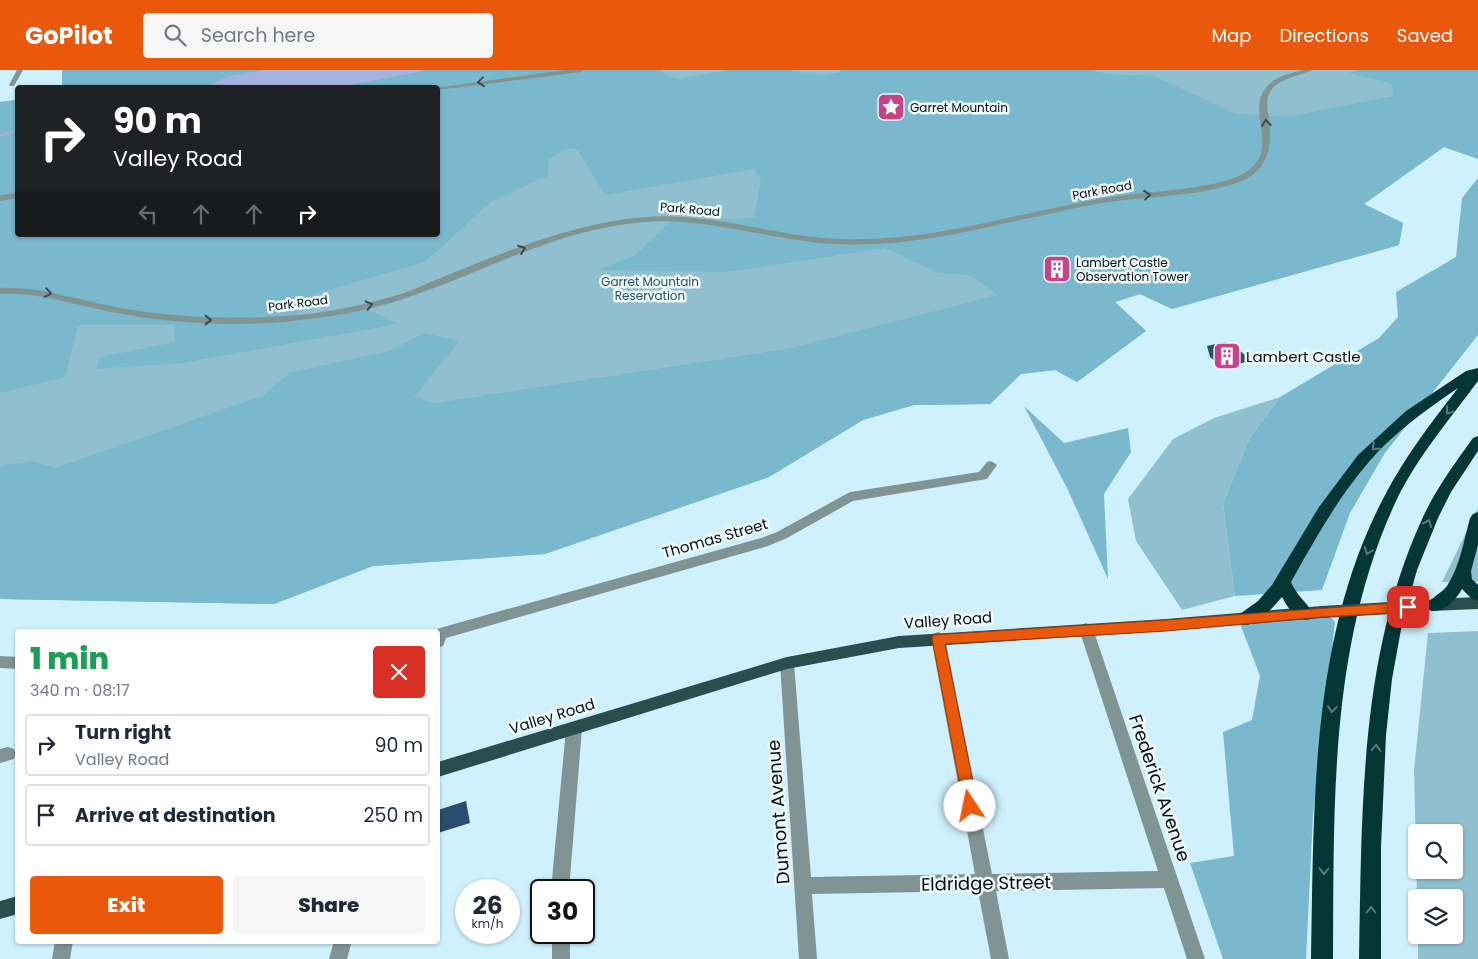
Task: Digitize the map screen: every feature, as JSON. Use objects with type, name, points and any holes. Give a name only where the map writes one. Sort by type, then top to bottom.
[{"type":"highway","points":[[1246,620],[1264,606],[1278,590],[1334,497],[1363,459],[1411,414],[1478,371]]},
{"type":"highway","points":[[1322,959],[1329,743],[1338,668],[1351,603],[1369,548],[1390,499],[1440,422],[1478,371]]},
{"type":"highway","points":[[1370,959],[1375,760],[1381,685],[1387,651],[1410,565],[1430,517],[1454,476],[1478,441]]},
{"type":"highway","points":[[1430,606],[1452,592],[1463,570],[1478,518]]},
{"type":"highway","points":[[1463,570],[1463,577],[1467,584],[1478,594]]},
{"type":"highway","points":[[1283,581],[1286,592],[1292,602],[1305,614]]},
{"type":"main road","name":"Valley Road","points":[[440,769],[787,663],[899,642],[938,638],[1246,620],[1322,612],[1478,603]]},
{"type":"main road","points":[[0,910],[15,905]]},
{"type":"street","points":[[12,85],[20,70]]},
{"type":"street","points":[[440,88],[581,70]]},
{"type":"street","name":"Park Road","points":[[0,291],[34,290],[107,308],[191,320],[264,320],[358,308],[401,297],[550,239],[632,220],[661,217],[709,221],[780,235],[835,241],[871,242],[922,238],[1100,201],[1225,184],[1240,178],[1260,166],[1266,155],[1267,134],[1264,95],[1281,80],[1310,70]]},
{"type":"street","points":[[0,198],[15,196]]},
{"type":"street","name":"Thomas Street","points":[[440,638],[763,542],[782,535],[850,496],[983,476],[991,465]]},
{"type":"street","name":"Frederick Avenue","points":[[1086,630],[1196,959]]},
{"type":"street","points":[[938,638],[1000,959]]},
{"type":"street","points":[[0,662],[15,663]]},
{"type":"street","name":"Dumont Avenue","points":[[787,663],[808,959]]},
{"type":"street","points":[[560,879],[574,729]]},
{"type":"street","name":"Eldridge Street","points":[[803,886],[1169,880]]},
{"type":"street","points":[[61,959],[64,944]]},
{"type":"street","points":[[338,959],[342,944]]},
{"type":"street","points":[[561,944],[561,959]]},
{"type":"green space","name":"Garret Mountain Reservation","points":[[62,70],[1478,70],[1478,159],[1444,147],[1364,204],[1403,223],[1399,245],[1172,309],[1140,294],[1115,302],[1146,331],[1077,382],[1055,370],[1021,374],[990,404],[914,405],[863,420],[769,477],[545,554],[373,566],[274,604],[0,599],[0,102],[15,100],[15,237],[440,237],[440,85],[62,85]]},
{"type":"green space","points":[[1280,397],[1250,437],[1223,504],[1235,596],[1182,610],[1136,541],[1128,499],[1173,439],[1214,418]]},
{"type":"green space","points":[[1478,508],[1478,582],[1442,582]]},
{"type":"green space","points":[[1478,631],[1478,959],[1418,959],[1418,944],[1463,944],[1463,889],[1417,889],[1416,879],[1463,879],[1463,824],[1415,824],[1414,770],[1428,633]]},
{"type":"shaded area","points":[[62,70],[265,70],[230,76],[209,85],[62,85]]},
{"type":"shaded area","points":[[265,70],[427,70],[351,85],[209,85],[230,76]]},
{"type":"shaded area","name":"Garret Mountain Reservation","points":[[427,70],[660,70],[670,77],[681,79],[726,70],[786,70],[824,75],[841,72],[840,70],[1091,70],[1108,74],[1154,76],[1236,114],[1292,116],[1393,96],[1392,84],[1349,73],[1359,70],[1478,70],[1478,159],[1444,147],[1364,204],[1403,223],[1399,245],[1172,309],[1140,294],[1115,302],[1146,331],[1077,382],[1055,370],[1021,374],[990,404],[914,405],[863,420],[769,477],[545,554],[373,566],[274,604],[0,599],[0,466],[32,461],[55,468],[262,396],[291,372],[390,351],[424,333],[459,341],[414,397],[435,403],[787,349],[998,295],[970,275],[938,273],[885,248],[727,272],[597,270],[634,256],[671,221],[754,218],[761,179],[754,169],[605,195],[577,149],[566,149],[549,159],[548,176],[492,201],[425,262],[315,294],[294,318],[369,310],[398,324],[182,363],[96,369],[100,357],[175,342],[174,325],[78,325],[65,377],[0,393],[0,102],[15,100],[15,237],[440,237],[440,85],[351,85]]},
{"type":"shaded area","points":[[1478,178],[1478,335],[1385,453],[1350,513],[1322,590],[1235,596],[1223,504],[1250,437],[1280,397],[1379,338],[1398,317],[1396,292],[1456,257],[1462,198]]},
{"type":"shaded area","points":[[1024,406],[1064,443],[1128,428],[1131,452],[1104,494],[1108,579],[1067,488]]},
{"type":"shaded area","points":[[1326,612],[1335,622],[1313,815],[1306,959],[1223,959],[1190,863],[1234,856],[1223,732],[1252,720],[1260,676],[1239,621]]},
{"type":"building","name":"Lambert Castle","points":[[1225,342],[1230,346],[1233,345],[1251,360],[1225,369],[1210,357],[1207,346]]},
{"type":"building","points":[[466,801],[470,823],[440,832],[440,809]]},
{"type":"waterway","points":[[0,135],[15,132]]},
{"type":"place","name":"Garret Mountain","points":[[891,107]]},
{"type":"place","name":"Lambert Castle Observation Tower","points":[[1057,269]]},
{"type":"place","name":"Lambert Castle","points":[[1227,356]]},
{"type":"route","points":[[970,806],[938,638],[1166,626],[1322,612],[1408,607]]}]
